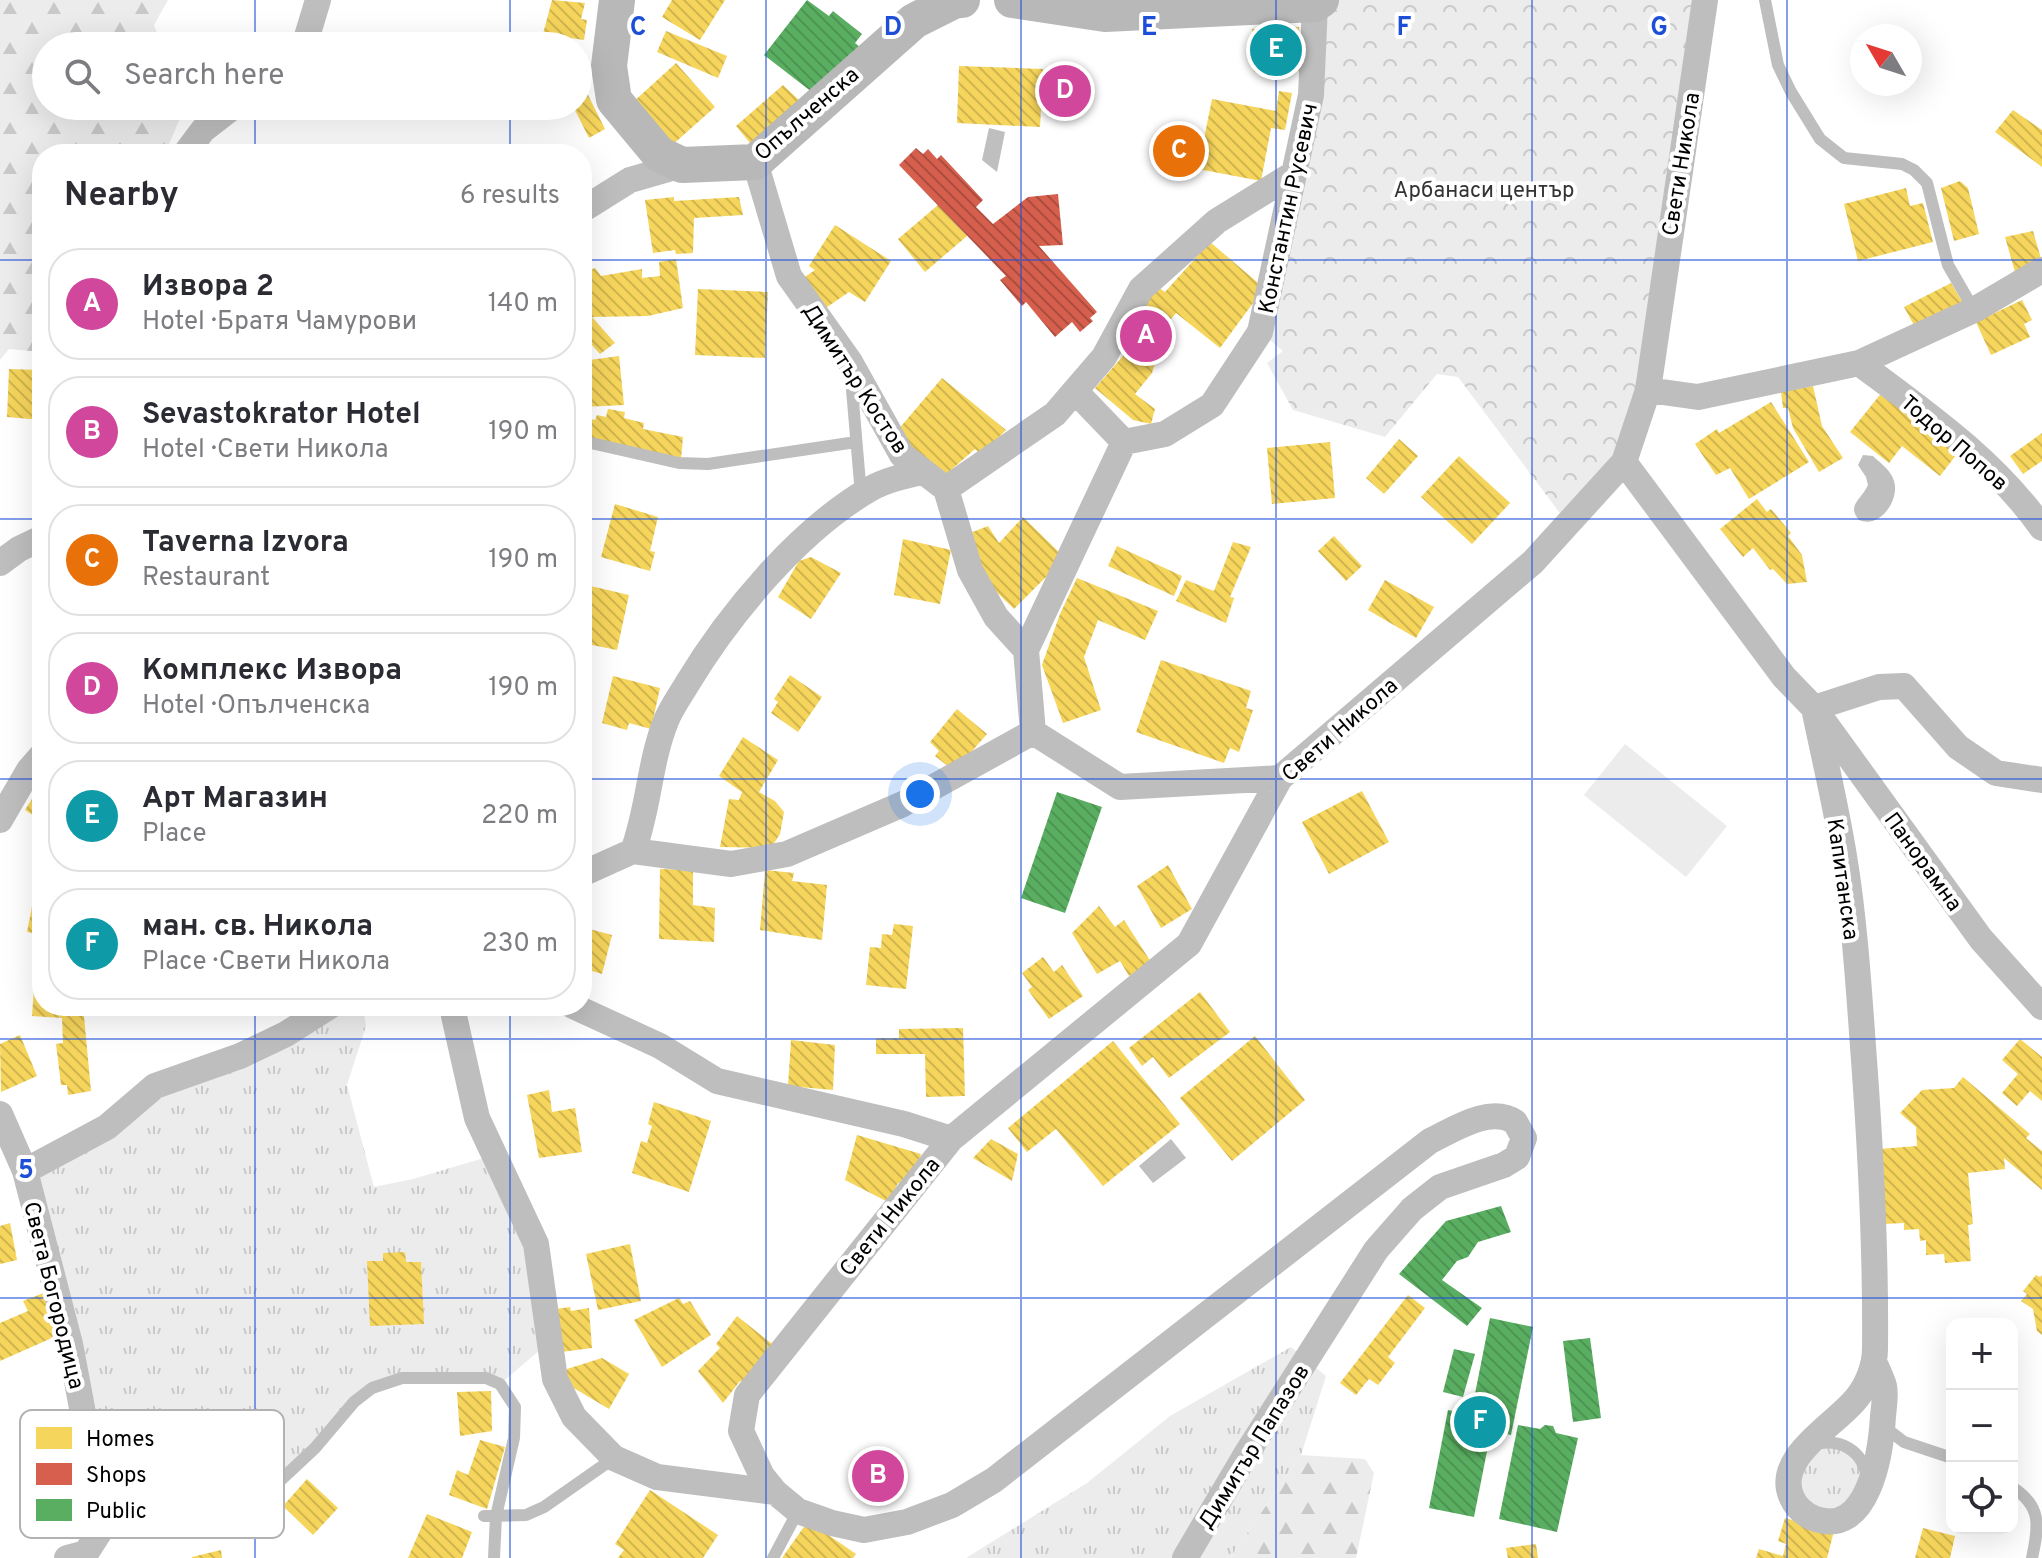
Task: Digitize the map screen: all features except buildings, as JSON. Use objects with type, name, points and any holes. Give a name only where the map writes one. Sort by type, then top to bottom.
[{"type":"street","points":[[308,32],[318,0]]},
{"type":"street","points":[[617,0],[609,66],[614,100],[659,154],[682,165]]},
{"type":"street","name":"Опълченска","points":[[682,165],[755,162],[914,21],[962,0]]},
{"type":"street","points":[[1012,0],[1105,14],[1318,2]]},
{"type":"street","name":"Свети Никола","points":[[1322,1335],[1376,1250],[1412,1209],[1440,1187],[1504,1165],[1517,1157],[1524,1138],[1515,1122],[1503,1116],[1482,1119],[1466,1123],[1430,1141],[994,1480],[952,1505],[907,1522],[864,1530],[798,1511],[775,1492],[752,1460],[741,1431],[747,1395],[951,1139],[1189,944],[1280,778],[1533,562],[1624,462],[1648,390],[1705,0]]},
{"type":"street","name":"Константин Русевич","points":[[1124,442],[1165,434],[1212,405],[1260,332],[1311,95],[1318,2]]},
{"type":"street","points":[[192,144],[216,120]]},
{"type":"street","name":"Димитър Костов","points":[[755,162],[789,276],[850,362],[902,455],[946,489]]},
{"type":"street","points":[[592,204],[630,180],[682,165]]},
{"type":"street","points":[[1026,650],[996,617],[970,570],[946,489],[1055,414],[1104,357],[1141,289],[1217,221],[1293,174]]},
{"type":"street","points":[[1648,390],[1698,397],[1859,363],[1974,310],[2042,270]]},
{"type":"street","name":"Тодор Попов","points":[[1859,363],[1942,425],[1992,468],[2042,528]]},
{"type":"street","points":[[1033,732],[1026,650],[1124,442],[1075,391]]},
{"type":"street","points":[[1624,462],[1784,677],[1814,708],[1879,687],[1904,686],[1958,747],[1984,765],[1996,773],[2042,780]]},
{"type":"street","points":[[633,851],[642,827],[650,774],[666,720],[701,661],[739,609],[798,545],[842,508],[896,478],[922,472]]},
{"type":"street","points":[[0,563],[32,543]]},
{"type":"street","name":"Панорамна","points":[[1814,708],[1981,939],[2042,1007]]},
{"type":"street","name":"Капитанска","points":[[1814,708],[1844,857],[1860,996],[1876,1278],[1875,1364],[1885,1387],[1877,1465],[1865,1496]]},
{"type":"street","points":[[1033,732],[1120,787],[1280,778]]},
{"type":"street","points":[[592,869],[633,851],[731,864],[787,854],[903,804],[1033,732]]},
{"type":"street","points":[[0,820],[32,767]]},
{"type":"street","points":[[592,1015],[660,1046],[717,1081],[904,1124],[951,1139]]},
{"type":"street","points":[[25,1171],[107,1127],[155,1086],[240,1056],[286,1034],[314,1016]]},
{"type":"street","points":[[454,1016],[477,1118],[536,1244],[555,1379],[574,1417],[614,1458],[657,1477],[775,1492]]},
{"type":"street","name":"Света Богородица","points":[[0,1114],[25,1171],[70,1344],[82,1410]]},
{"type":"street","name":"Димитър Папазов","points":[[1185,1558],[1322,1335]]},
{"type":"street","name":"Капитанска","points":[[1799,1454],[1858,1398],[1875,1364]]},
{"type":"street","points":[[1799,1454],[1791,1468],[1789,1490],[1793,1501],[1809,1516],[1819,1520],[1839,1519],[1859,1507],[1865,1496]]},
{"type":"street","name":"Света Богородица","points":[[67,1558],[86,1553],[96,1538]]},
{"type":"lane","points":[[1765,0],[1778,65],[1820,139],[1844,158],[1902,164],[1914,170],[1927,183],[1948,265],[1974,310]]},
{"type":"lane","points":[[850,362],[861,495]]},
{"type":"lane","points":[[592,443],[679,463],[708,464],[856,442]]},
{"type":"lane","points":[[284,1477],[315,1448],[354,1402],[372,1388],[402,1378],[486,1378],[500,1384],[515,1407],[514,1438],[490,1516],[494,1558]]},
{"type":"lane","points":[[1883,1426],[1904,1442],[1946,1456]]},
{"type":"lane","points":[[1799,1454],[1810,1445],[1823,1442],[1837,1442],[1850,1448],[1860,1457],[1866,1469],[1868,1483],[1865,1496]]},
{"type":"lane","points":[[490,1516],[526,1515],[544,1507],[614,1458]]},
{"type":"lane","points":[[2018,1492],[2033,1504],[2039,1525],[2032,1558]]},
{"type":"lane","points":[[773,1558],[798,1511]]},
{"type":"green space","points":[[0,0],[168,0],[154,25],[157,32],[32,32],[32,120],[179,120],[169,144],[32,144],[32,351],[9,349],[0,360]]},
{"type":"green space","name":"Арбанаси център","points":[[1321,0],[1705,0],[1624,462],[1568,524],[1458,377],[1437,374],[1385,437],[1293,410],[1267,363],[1283,351],[1260,332]]},
{"type":"green space","points":[[1625,744],[1727,826],[1686,877],[1584,795]]},
{"type":"green space","points":[[312,1016],[364,1016],[366,1026],[347,1085],[374,1187],[494,1155],[536,1244],[548,1343],[500,1384],[402,1378],[372,1388],[284,1478],[284,1410],[78,1410],[25,1171]]},
{"type":"green space","points":[[1291,1347],[1326,1376],[1301,1455],[1230,1558],[966,1558],[1087,1483],[1170,1416]]},
{"type":"green space","points":[[1823,1442],[1860,1457],[1865,1496],[1809,1517],[1791,1468]]},
{"type":"green space","points":[[1301,1455],[1365,1459],[1374,1473],[1356,1558],[1230,1558]]},
{"type":"shaded area","points":[[989,128],[1005,132],[997,172],[982,160]]},
{"type":"shaded area","points":[[1863,455],[1873,456],[1885,467],[1893,477],[1895,488],[1887,511],[1867,522],[1859,520],[1854,510],[1868,485],[1858,465]]},
{"type":"shaded area","points":[[1171,1139],[1186,1158],[1153,1183],[1139,1166]]},
{"type":"place","name":"Арт Магазин","points":[[1276,50]]},
{"type":"place","name":"Комплекс Извора","points":[[1065,91]]},
{"type":"place","name":"Taverna Izvora","points":[[1179,151]]},
{"type":"place","name":"Извора 2","points":[[1146,336]]},
{"type":"place","name":"ман. св. Никола","points":[[1480,1422]]},
{"type":"place","name":"Sevastokrator Hotel","points":[[878,1476]]}]
